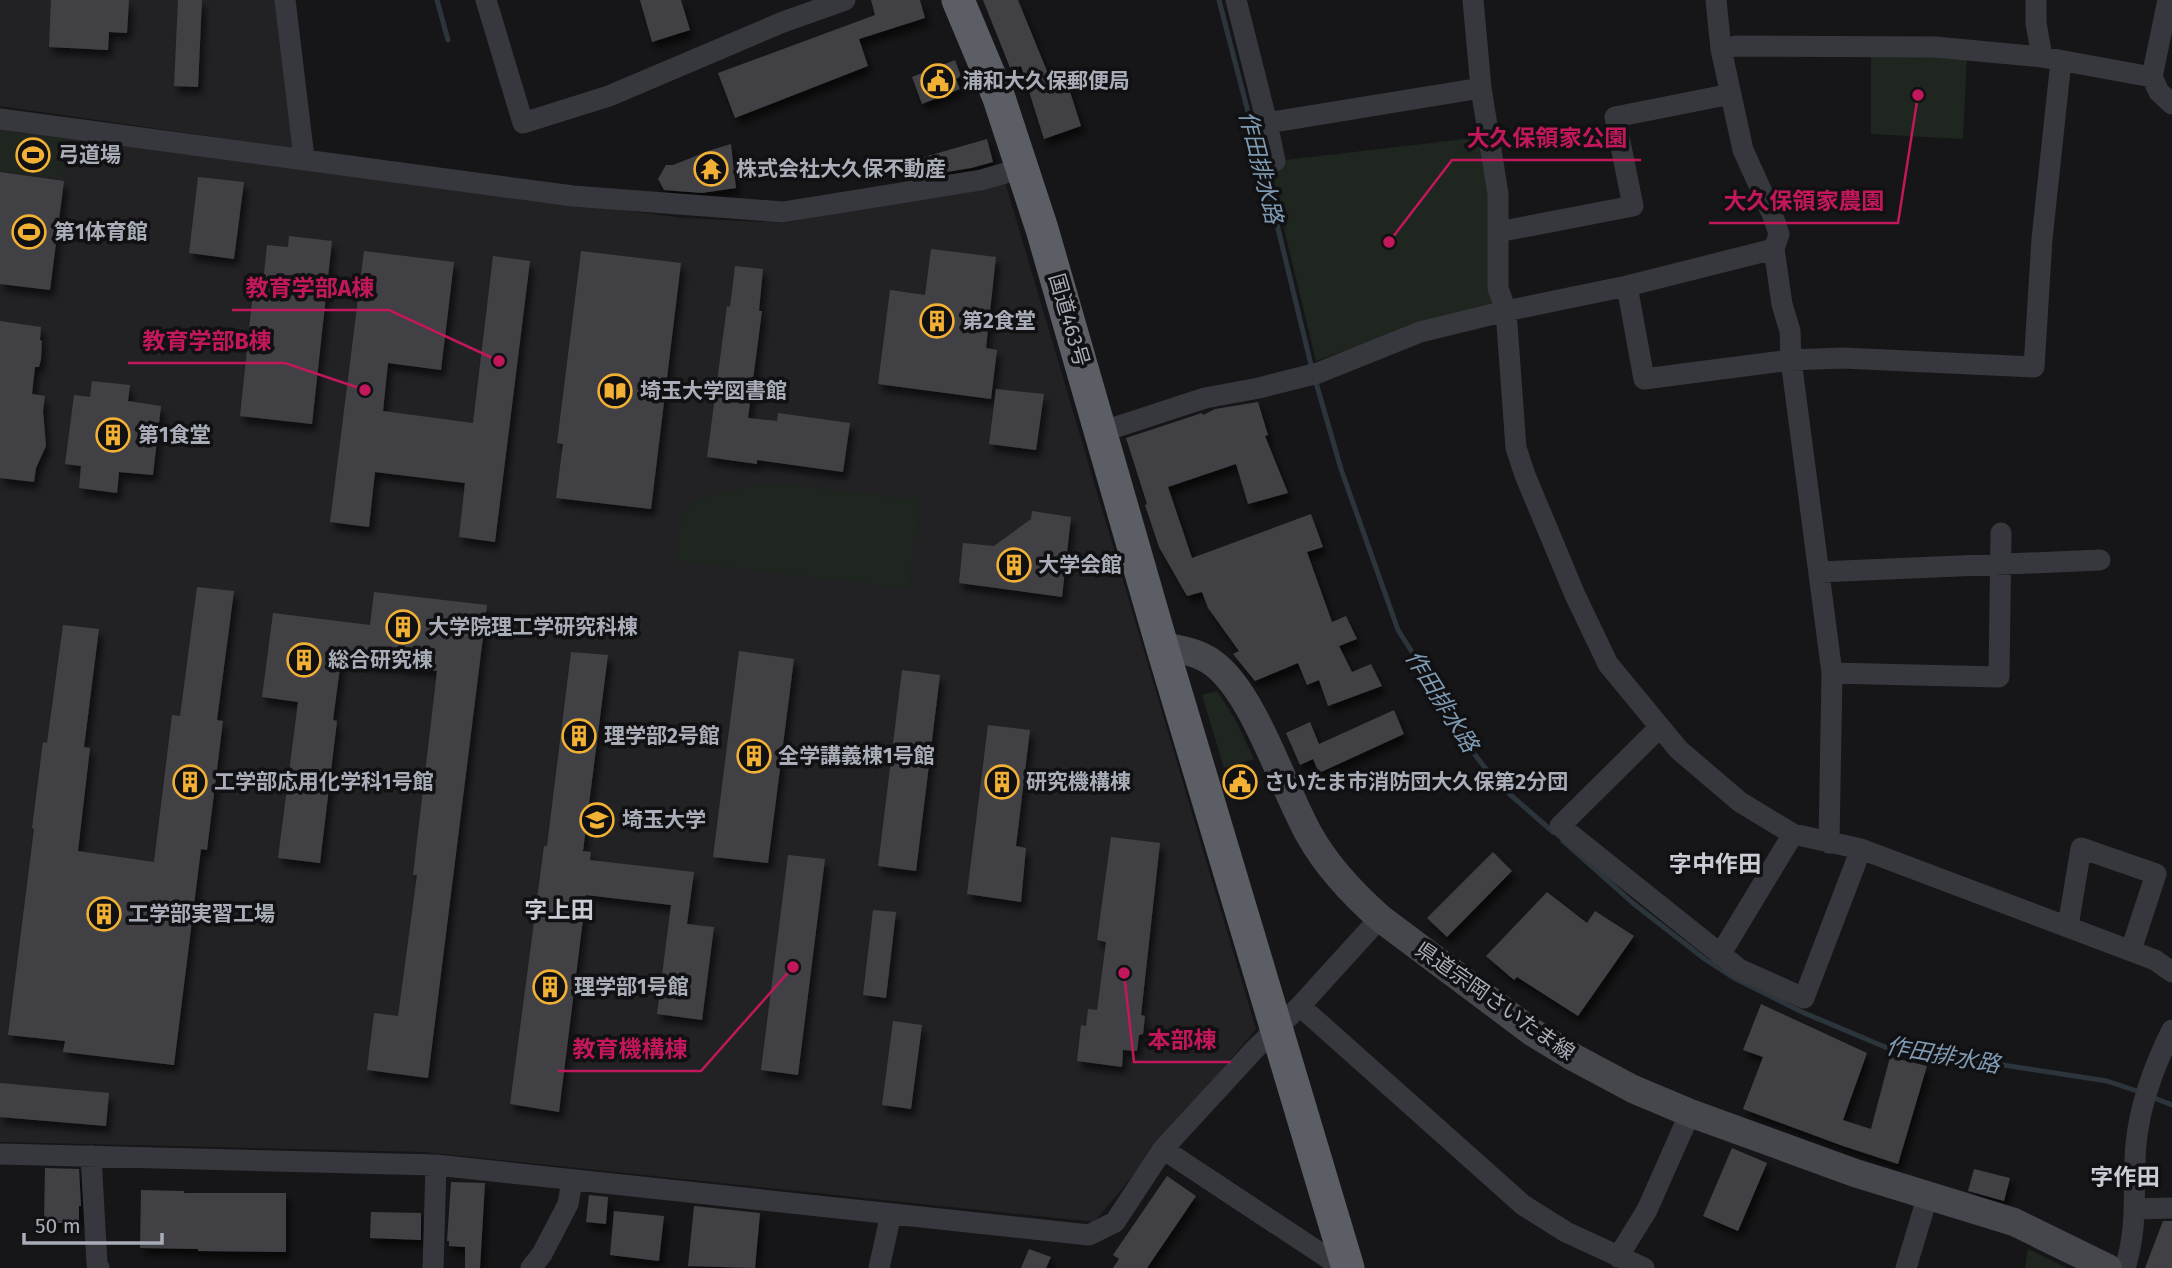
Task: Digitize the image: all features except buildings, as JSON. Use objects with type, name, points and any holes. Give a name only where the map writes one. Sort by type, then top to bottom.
[{"type":"highway","name":"国道463号","points":[[958,0],[999,98],[1070,319],[1162,646],[1346,1268]]},
{"type":"main road","name":"県道宗岡さいたま線","points":[[1162,646],[1199,656],[1213,663],[1229,678],[1261,734],[1315,844],[1340,879],[1380,918],[1532,1032],[1573,1058],[1633,1089],[1690,1113],[1855,1173],[2014,1222],[2108,1268]]},
{"type":"street","points":[[285,0],[304,158]]},
{"type":"street","points":[[486,0],[523,122],[609,96],[783,22],[845,0]]},
{"type":"street","points":[[1236,0],[1275,161]]},
{"type":"street","points":[[1473,0],[1481,88],[1498,194],[1498,288],[1506,311],[1516,448],[1575,595],[1608,664],[1679,750],[1721,788],[1793,834],[1861,849],[2131,950],[2155,960],[2172,972]]},
{"type":"street","points":[[1716,0],[1721,48],[1743,150],[1779,234],[1774,249],[1782,304],[1790,331],[1791,360],[1832,673],[1829,843]]},
{"type":"street","points":[[1627,286],[1644,379],[1791,360],[1843,358],[2034,367],[2052,59],[2036,23],[2036,0]]},
{"type":"street","points":[[2168,0],[2152,77],[2159,92],[2172,104]]},
{"type":"street","points":[[1721,48],[1935,47],[2052,59],[2152,77]]},
{"type":"street","points":[[1267,123],[1481,88]]},
{"type":"street","points":[[1498,232],[1633,206],[1615,117],[1731,94]]},
{"type":"street","points":[[0,119],[573,196],[783,212],[981,180],[1023,169]]},
{"type":"street","points":[[1101,432],[1205,398],[1314,374],[1420,332],[1627,286],[1774,249]]},
{"type":"street","points":[[1832,673],[1999,677],[2001,533]]},
{"type":"street","points":[[1819,572],[2101,560]]},
{"type":"street","points":[[1660,727],[1560,826],[1739,969],[1804,998],[1861,849]]},
{"type":"street","points":[[1720,955],[1793,834]]},
{"type":"street","points":[[2068,926],[2081,848],[2156,874],[2131,950]]},
{"type":"street","points":[[0,1154],[436,1165],[1088,1235],[1115,1222],[1163,1149],[1380,918]]},
{"type":"street","points":[[1300,1006],[1523,1205],[1566,1232],[1644,1268]]},
{"type":"street","points":[[2125,1268],[2134,1232],[2136,1147],[2146,1094],[2172,1030]]},
{"type":"street","points":[[1618,1258],[1647,1210],[1690,1113]]},
{"type":"street","points":[[1163,1149],[1346,1268]]},
{"type":"street","points":[[91,1156],[99,1268]]},
{"type":"street","points":[[432,1268],[436,1165]]},
{"type":"street","points":[[531,1268],[542,1254],[568,1204],[572,1180]]},
{"type":"street","points":[[1906,1268],[1927,1195]]},
{"type":"street","points":[[2136,1209],[2172,1208]]},
{"type":"street","points":[[879,1268],[891,1214]]},
{"type":"shaded area","points":[[0,0],[280,0],[297,140],[291,148],[0,106]]},
{"type":"shaded area","points":[[1871,53],[1967,57],[1963,139],[1871,134]]},
{"type":"shaded area","name":"埼玉大学","points":[[0,127],[311,171],[684,218],[785,223],[1005,182],[1256,1029],[1094,1222],[424,1152],[0,1142]]},
{"type":"shaded area","name":"弓道場","points":[[0,131],[68,139],[63,178],[0,171]]},
{"type":"shaded area","points":[[1482,137],[1490,196],[1495,306],[1418,324],[1316,361],[1268,162]]},
{"type":"shaded area","points":[[774,483],[920,500],[908,588],[677,561],[681,521],[687,508],[709,496]]},
{"type":"shaded area","points":[[1217,691],[1235,719],[1254,759],[1224,768],[1202,695]]},
{"type":"shaded area","points":[[2028,1249],[2067,1268],[2025,1268]]},
{"type":"waterway","points":[[437,0],[448,40]]},
{"type":"waterway","name":"作田排水路","points":[[1219,0],[1312,369]]},
{"type":"waterway","name":"作田排水路","points":[[1315,379],[1341,469],[1398,630],[1472,751],[1497,783],[1553,832]]},
{"type":"waterway","name":"作田排水路","points":[[1563,841],[1634,904],[1706,960],[1734,978],[1802,1012],[1885,1047],[2107,1081],[2140,1092]]},
{"type":"waterway","name":"作田排水路","points":[[2149,1096],[2172,1105]]},
{"type":"place","name":"浦和大久保郵便局","points":[[938,81]]},
{"type":"place","name":"大久保領家農園","points":[[1918,95]]},
{"type":"place","name":"弓道場","points":[[33,155]]},
{"type":"place","name":"株式会社大久保不動産","points":[[711,169]]},
{"type":"place","name":"第1体育館","points":[[29,232]]},
{"type":"place","name":"大久保領家公園","points":[[1389,242]]},
{"type":"place","name":"第2食堂","points":[[937,321]]},
{"type":"place","name":"教育学部A棟","points":[[499,361]]},
{"type":"place","name":"教育学部B棟","points":[[365,390]]},
{"type":"place","name":"埼玉大学図書館","points":[[615,391]]},
{"type":"place","name":"第1食堂","points":[[113,435]]},
{"type":"place","name":"大学会館","points":[[1014,565]]},
{"type":"place","name":"大学院理工学研究科棟","points":[[403,627]]},
{"type":"place","name":"総合研究棟","points":[[304,660]]},
{"type":"place","name":"理学部2号館","points":[[579,736]]},
{"type":"place","name":"全学講義棟1号館","points":[[754,756]]},
{"type":"place","name":"工学部応用化学科1号館","points":[[190,782]]},
{"type":"place","name":"研究機構棟","points":[[1002,782]]},
{"type":"place","name":"さいたま市消防団大久保第2分団","points":[[1240,782]]},
{"type":"place","name":"埼玉大学","points":[[597,820]]},
{"type":"place","name":"工学部実習工場","points":[[104,914]]},
{"type":"place","name":"教育機構棟","points":[[793,967]]},
{"type":"place","name":"本部棟","points":[[1124,973]]},
{"type":"place","name":"理学部1号館","points":[[550,987]]},
{"type":"district","name":"字中作田","points":[[1715,864]]},
{"type":"district","name":"字上田","points":[[559,910]]},
{"type":"district","name":"字作田","points":[[2125,1177]]}]
